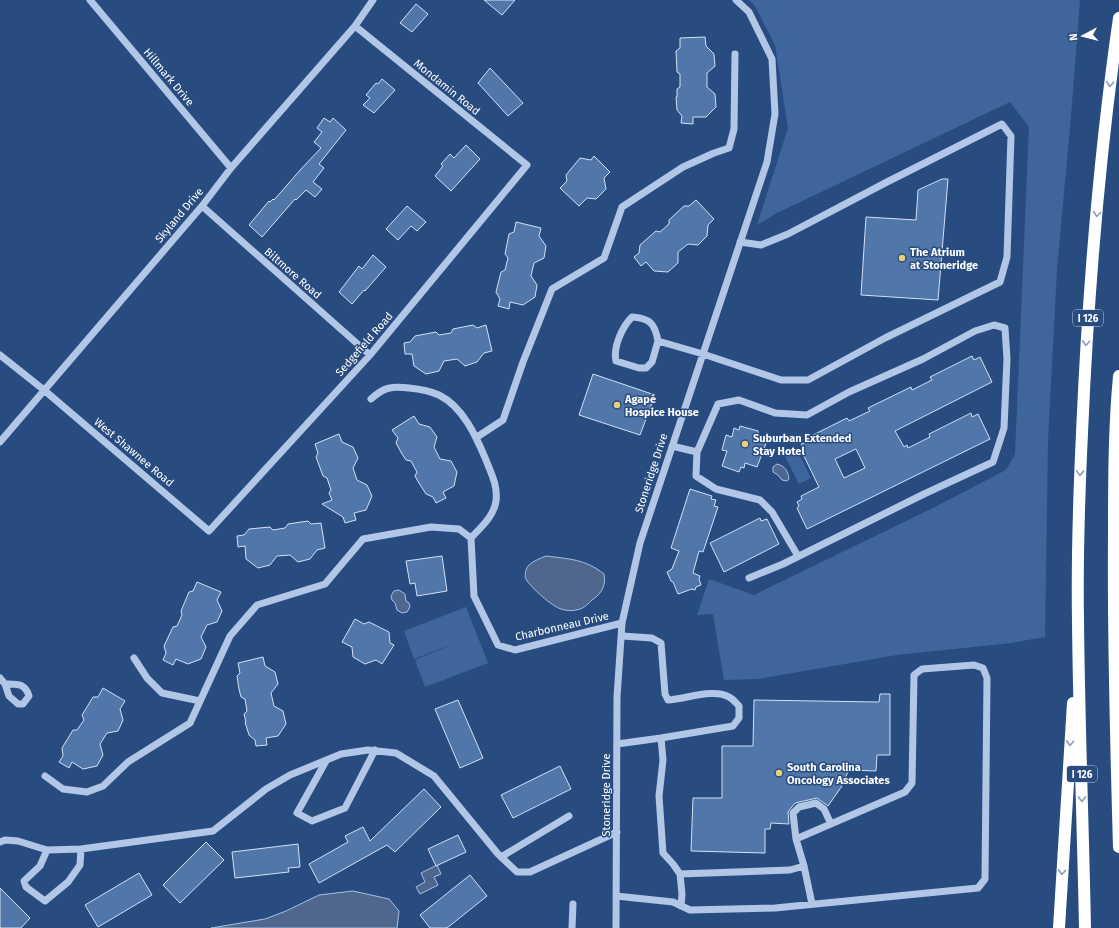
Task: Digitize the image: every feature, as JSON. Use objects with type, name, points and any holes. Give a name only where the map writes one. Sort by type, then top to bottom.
[{"type":"highway","name":"I 126","points":[[1085,928],[1078,620],[1080,486],[1086,350],[1102,157],[1119,18]]},
{"type":"highway","points":[[1119,376],[1116,405],[1114,477],[1114,583],[1119,847]]},
{"type":"highway","points":[[1114,583],[1119,624]]},
{"type":"highway","points":[[1059,928],[1078,620]]},
{"type":"street","name":"Hillmark Drive","points":[[90,0],[231,168]]},
{"type":"street","name":"Skyland Drive","points":[[0,442],[202,206],[231,168],[355,26],[373,0]]},
{"type":"street","name":"Stoneridge Drive","points":[[616,928],[617,744],[622,624],[640,543],[767,162],[775,114],[772,59],[749,12],[736,0]]},
{"type":"street","name":"Mondamin Road","points":[[355,26],[526,165]]},
{"type":"street","points":[[477,437],[503,420],[523,362],[552,289],[604,258],[622,207],[683,167],[729,148],[734,129],[735,54]]},
{"type":"street","points":[[658,342],[703,354],[781,380],[808,380],[885,338],[1000,282],[1007,257],[1012,136],[1002,124],[788,234],[761,245],[740,242]]},
{"type":"street","name":"Sedgefield Road","points":[[209,531],[370,355],[526,165]]},
{"type":"street","name":"Biltmore Road","points":[[202,206],[370,355]]},
{"type":"street","points":[[632,317],[642,318],[651,322],[656,331],[658,342],[652,362],[646,368],[639,368],[616,361],[615,355],[620,336],[626,323],[632,317]]},
{"type":"street","points":[[749,578],[798,556],[993,462],[1004,428],[1007,359],[1005,328],[994,325],[976,331],[923,359],[849,392],[806,416],[775,413],[739,400],[718,404],[697,452],[696,476],[716,489],[760,500],[772,512],[798,556]]},
{"type":"street","name":"West Shawnee Road","points":[[0,355],[44,390],[209,531]]},
{"type":"street","points":[[45,776],[63,789],[86,792],[103,786],[128,762],[190,723],[230,636],[257,605],[325,584],[363,539],[431,527],[459,529],[471,538],[493,512],[496,501],[496,489],[493,476],[477,437],[467,422],[458,411],[438,395],[419,389],[398,386],[387,388],[378,392],[371,399]]},
{"type":"street","points":[[672,446],[697,452]]},
{"type":"street","name":"Charbonneau Drive","points":[[471,538],[474,596],[498,645],[515,650],[622,624]]},
{"type":"street","points":[[617,744],[733,726],[740,718],[739,706],[730,697],[717,693],[668,700],[665,694],[661,643],[652,638],[622,636]]},
{"type":"street","points":[[134,658],[147,678],[162,692],[200,702]]},
{"type":"street","points":[[616,896],[673,902],[690,910],[775,908],[978,888],[985,879],[987,678],[984,668],[974,665],[922,669],[914,675],[912,783],[905,792],[796,839]]},
{"type":"street","points":[[0,678],[5,684]]},
{"type":"street","points":[[662,738],[663,760],[659,796],[663,853],[674,864],[680,874],[682,894],[681,906]]},
{"type":"street","points":[[0,842],[5,840],[18,841],[47,850],[80,849],[213,831],[266,789],[290,776],[326,762],[341,754],[368,750],[396,753],[434,776],[501,857],[517,872],[530,872],[617,832]]},
{"type":"street","points":[[326,762],[297,813],[312,821],[345,808],[375,750]]},
{"type":"street","points":[[812,904],[804,866],[796,839],[793,813],[799,807],[816,803],[824,809],[830,824]]},
{"type":"street","points":[[501,857],[569,816]]},
{"type":"street","points":[[47,850],[40,866],[24,881],[26,887],[45,901],[68,882],[80,865],[80,849]]},
{"type":"street","points":[[680,874],[790,870],[804,866]]},
{"type":"street","points":[[572,928],[573,904]]},
{"type":"shaded area","points":[[749,0],[1080,0],[1057,269],[1048,440],[1045,637],[1011,643],[897,655],[758,679],[724,680],[713,614],[697,615],[709,579],[754,595],[935,507],[1006,470],[1015,454],[1029,127],[1010,102],[777,213],[757,225],[788,128],[775,45],[755,6]]},
{"type":"shaded area","points":[[797,450],[811,478],[799,484],[785,456]]},
{"type":"shaded area","points":[[777,464],[782,466],[787,471],[789,479],[787,481],[782,480],[773,472],[773,467]]},
{"type":"shaded area","points":[[546,556],[576,560],[597,569],[604,574],[604,586],[601,592],[578,610],[563,610],[553,605],[528,583],[525,577],[529,565]]},
{"type":"shaded area","points":[[399,590],[405,594],[406,601],[409,603],[410,607],[407,612],[402,613],[397,610],[395,603],[392,600],[391,596],[394,591]]},
{"type":"shaded area","points":[[466,607],[488,663],[425,687],[415,660],[461,641],[414,659],[404,631]]},
{"type":"shaded area","points":[[437,865],[441,874],[434,877],[438,885],[420,894],[416,887],[425,882],[421,873]]},
{"type":"shaded area","points":[[353,891],[389,899],[399,911],[397,928],[211,928],[265,919],[286,911],[319,895]]},
{"type":"building","points":[[484,0],[515,0],[502,15]]},
{"type":"building","points":[[416,4],[428,14],[412,32],[400,23]]},
{"type":"building","points":[[705,37],[706,46],[714,54],[715,66],[707,73],[707,87],[715,94],[716,107],[706,117],[693,117],[693,124],[681,123],[682,116],[677,110],[676,97],[677,89],[680,87],[680,74],[677,72],[676,51],[680,48],[680,38]]},
{"type":"building","points":[[490,68],[523,103],[508,116],[478,83]]},
{"type":"building","points":[[382,79],[395,90],[374,113],[363,105],[370,98],[366,95],[376,83],[378,84]]},
{"type":"building","points":[[324,118],[330,122],[333,118],[346,130],[319,164],[324,168],[313,182],[322,189],[315,197],[306,190],[296,200],[295,199],[262,237],[249,225],[269,201],[274,200],[321,148],[314,142],[322,132],[317,128]]},
{"type":"building","points":[[466,145],[480,159],[451,191],[435,176],[443,166],[441,164],[450,154],[454,158]]},
{"type":"building","points":[[594,156],[610,172],[604,178],[606,189],[596,199],[587,198],[579,206],[560,188],[567,181],[566,175],[580,158],[591,160]]},
{"type":"building","name":"The Atrium at Stoneridge","points":[[942,179],[948,179],[938,300],[861,295],[866,217],[916,220],[918,190]]},
{"type":"building","points":[[696,200],[714,219],[708,225],[707,236],[698,245],[688,244],[678,252],[678,263],[668,272],[654,271],[646,262],[641,266],[634,257],[639,253],[640,245],[656,231],[660,232],[669,224],[669,220],[684,206],[689,206]]},
{"type":"building","points":[[407,206],[426,222],[417,231],[411,226],[398,240],[386,229]]},
{"type":"building","points":[[516,222],[541,228],[539,236],[546,246],[544,258],[534,263],[531,276],[537,285],[535,297],[523,305],[510,302],[509,309],[498,306],[500,299],[496,292],[501,272],[505,270],[508,258],[505,254],[509,234],[514,232]]},
{"type":"building","points":[[373,255],[386,267],[352,304],[339,292],[359,266],[362,269]]},
{"type":"building","points":[[473,325],[477,328],[486,325],[492,351],[484,353],[477,362],[465,366],[457,359],[444,361],[439,371],[426,374],[414,366],[412,354],[405,354],[404,343],[410,342],[415,336],[436,332],[439,335],[451,333],[453,329]]},
{"type":"building","points":[[972,356],[974,360],[980,357],[992,382],[895,431],[904,447],[907,445],[908,448],[930,437],[929,434],[971,413],[972,417],[978,414],[990,439],[807,529],[797,508],[799,506],[797,502],[802,499],[801,496],[819,487],[801,450],[804,449],[801,444],[807,442],[805,439],[847,418],[849,421],[870,411],[868,408],[911,387],[912,390],[932,380],[930,377]],"holes":[[[856,449],[865,468],[844,478],[835,459]]]},
{"type":"building","name":"Agapé Hospice House","points":[[593,374],[655,395],[640,435],[579,415]]},
{"type":"building","points":[[414,416],[419,424],[430,427],[437,437],[434,447],[440,459],[451,461],[457,472],[454,486],[443,492],[446,498],[436,503],[433,497],[426,494],[419,483],[415,476],[417,472],[411,461],[406,460],[402,454],[396,443],[398,438],[392,430]]},
{"type":"building","name":"Suburban Extended Stay Hotel","points":[[740,426],[758,431],[758,436],[768,438],[757,467],[745,463],[744,468],[741,467],[739,472],[722,466],[727,451],[722,450],[726,435],[732,437],[734,428],[739,430]]},
{"type":"building","points":[[339,434],[342,442],[353,447],[358,458],[353,468],[357,480],[367,485],[372,496],[366,510],[354,513],[356,520],[345,523],[343,517],[322,504],[332,500],[329,493],[331,490],[327,478],[323,476],[316,457],[318,453],[315,444]]},
{"type":"building","points":[[690,489],[712,496],[711,499],[716,500],[714,506],[718,507],[703,552],[699,551],[693,573],[700,576],[699,579],[701,585],[696,587],[695,590],[692,589],[678,594],[667,572],[672,569],[679,551],[671,548]]},
{"type":"building","points":[[760,518],[761,521],[767,519],[779,544],[724,572],[710,543]]},
{"type":"building","points":[[308,521],[311,524],[321,523],[325,548],[317,550],[310,559],[298,562],[290,555],[277,556],[270,565],[258,568],[246,559],[245,546],[238,547],[237,536],[244,535],[249,529],[270,527],[273,530],[285,528],[288,524]]},
{"type":"building","points":[[442,556],[447,591],[417,596],[415,583],[410,584],[406,561]]},
{"type":"building","points":[[197,582],[221,592],[217,600],[222,611],[217,622],[207,625],[201,637],[206,647],[201,659],[188,664],[176,659],[173,665],[163,660],[166,653],[164,646],[173,627],[177,626],[182,615],[181,611],[189,592],[193,591]]},
{"type":"building","points":[[355,619],[364,624],[369,622],[389,632],[390,643],[394,645],[382,664],[376,660],[365,664],[353,657],[352,647],[342,642]]},
{"type":"building","points":[[263,657],[265,666],[275,672],[278,684],[271,693],[274,706],[283,711],[286,724],[278,736],[266,738],[267,745],[256,746],[255,740],[249,735],[245,722],[244,714],[247,711],[245,699],[241,697],[239,689],[237,676],[240,673],[238,663]]},
{"type":"building","points":[[103,688],[125,701],[120,709],[123,720],[118,731],[107,733],[100,744],[103,755],[97,766],[83,769],[72,762],[69,768],[59,762],[63,756],[62,748],[73,730],[77,730],[84,720],[82,715],[93,697],[98,697]]},
{"type":"building","name":"South Carolina Oncology Associates","points":[[880,694],[890,694],[890,755],[877,755],[876,771],[849,770],[842,786],[828,806],[817,798],[795,803],[788,812],[789,824],[771,823],[770,829],[765,829],[765,853],[691,851],[693,798],[722,798],[722,746],[753,746],[754,700],[879,702]]},
{"type":"building","points":[[458,700],[483,758],[460,768],[435,709]]},
{"type":"building","points":[[560,766],[571,789],[513,818],[501,795]]},
{"type":"building","points":[[424,789],[441,807],[395,852],[387,845],[319,883],[309,864],[348,842],[345,836],[363,827],[370,841]]},
{"type":"building","points":[[458,835],[466,852],[436,866],[428,849]]},
{"type":"building","points":[[206,842],[224,860],[180,903],[163,885]]},
{"type":"building","points":[[298,844],[300,867],[288,868],[289,872],[235,878],[232,852]]},
{"type":"building","points":[[139,873],[152,895],[98,927],[85,905]]},
{"type":"building","points":[[470,875],[487,896],[447,928],[430,928],[420,915]]},
{"type":"building","points":[[0,888],[30,918],[21,928],[0,928]]},
{"type":"place","name":"The Atrium at Stoneridge","points":[[902,258]]},
{"type":"place","name":"Agapé Hospice House","points":[[617,405]]},
{"type":"place","name":"Suburban Extended Stay Hotel","points":[[745,444]]},
{"type":"place","name":"South Carolina Oncology Associates","points":[[779,773]]}]
